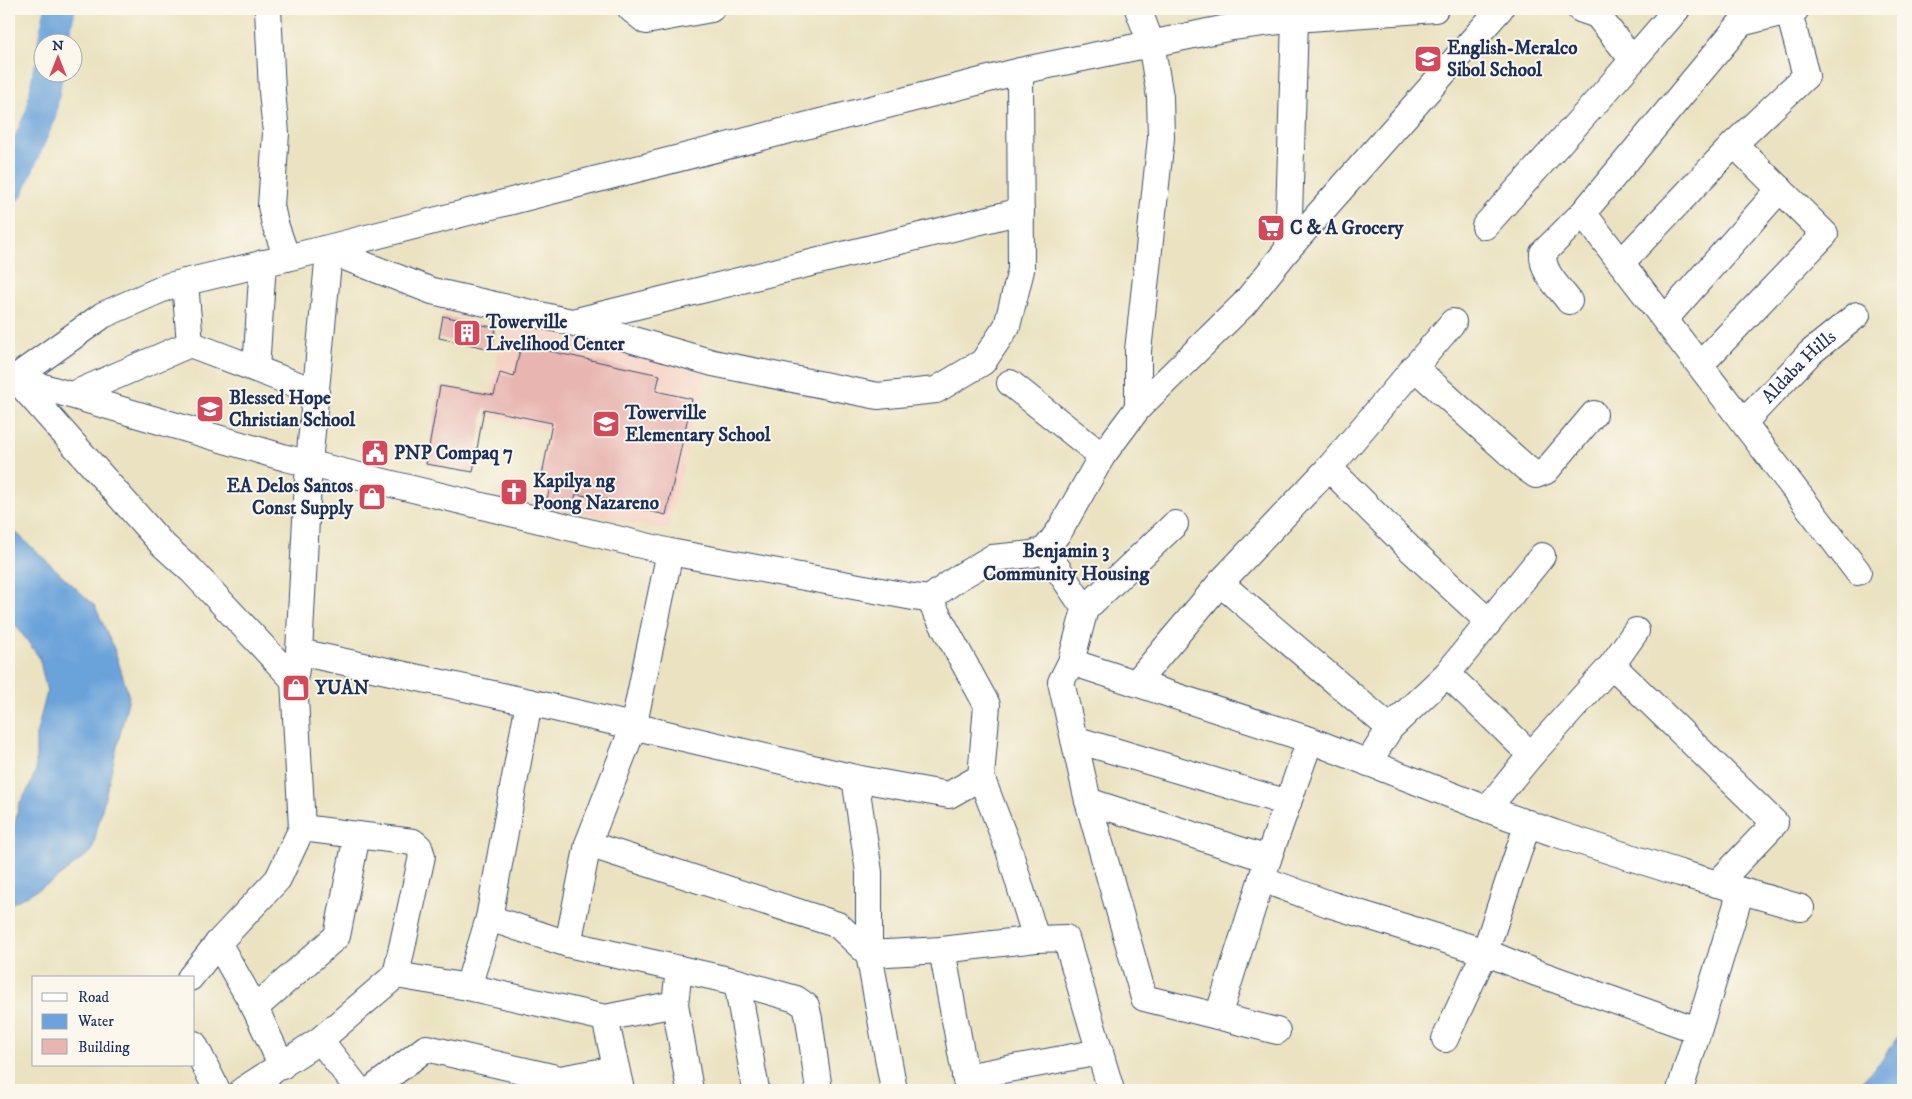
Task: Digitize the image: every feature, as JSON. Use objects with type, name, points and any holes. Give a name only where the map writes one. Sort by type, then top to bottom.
[{"type":"street","points":[[256,369],[275,261],[275,224],[271,206],[276,133],[268,9]]},
{"type":"street","points":[[631,9],[646,21],[711,9]]},
{"type":"street","points":[[1138,9],[1151,42],[1160,97],[1161,138],[1138,351],[1138,408]]},
{"type":"street","points":[[12,378],[103,316],[169,286],[327,250],[1020,71],[1151,42],[1232,26],[1295,19],[1435,9]]},
{"type":"street","points":[[12,378],[286,458],[670,552],[930,599],[958,578],[992,558],[1032,554],[1045,550],[1060,530],[1102,456],[1138,408],[1244,304],[1288,249],[1500,9]]},
{"type":"street","points":[[1580,9],[1597,15],[1632,60]]},
{"type":"street","points":[[1484,226],[1677,9]]},
{"type":"street","points":[[1569,301],[1546,271],[1542,262],[1543,253],[1583,213],[1741,23],[1791,9],[1806,76],[1734,144],[1621,262]]},
{"type":"street","points":[[1288,249],[1295,19]]},
{"type":"street","points":[[327,250],[432,291],[571,322],[713,363],[878,396],[936,390],[983,362],[1007,326],[1021,270],[1020,71]]},
{"type":"street","points":[[1700,365],[1825,234],[1734,144]]},
{"type":"street","points":[[1664,319],[1780,190]]},
{"type":"street","points":[[571,322],[1021,211]]},
{"type":"street","points":[[1583,213],[1858,572]]},
{"type":"street","points":[[192,976],[218,943],[278,879],[302,828],[294,680],[299,652],[309,463],[327,250]]},
{"type":"street","points":[[185,282],[190,344]]},
{"type":"street","name":"Aldaba Hills","points":[[1744,422],[1810,353],[1857,315]]},
{"type":"street","points":[[1136,683],[1220,584],[1329,468],[1453,322]]},
{"type":"street","points":[[72,395],[190,344],[316,392]]},
{"type":"street","points":[[1414,367],[1536,475],[1546,471],[1594,414]]},
{"type":"street","points":[[12,378],[161,543],[192,571],[294,680]]},
{"type":"street","points":[[1010,383],[1102,456]]},
{"type":"street","points":[[1329,468],[1408,547],[1489,622]]},
{"type":"street","points":[[1175,524],[1085,609],[1071,662],[1061,682],[1088,801],[1144,998],[1277,1031]]},
{"type":"street","points":[[1045,550],[1085,609]]},
{"type":"street","points":[[568,944],[588,844],[633,728],[670,552]]},
{"type":"street","points":[[1368,763],[1390,728],[1447,674],[1542,556]]},
{"type":"street","points":[[1220,584],[1390,728]]},
{"type":"street","points":[[930,599],[987,705],[981,777],[1009,850],[1036,939]]},
{"type":"street","points":[[1487,809],[1531,756],[1612,665],[1636,631]]},
{"type":"street","points":[[299,652],[529,702],[633,728],[855,778],[949,795],[981,777]]},
{"type":"street","points":[[1071,662],[1310,740],[1487,809],[1528,823],[1729,888],[1801,908]]},
{"type":"street","points":[[1612,665],[1775,823],[1729,888],[1697,1030],[1680,1090]]},
{"type":"street","points":[[1447,674],[1531,756]]},
{"type":"street","points":[[468,987],[489,918],[529,702]]},
{"type":"street","points":[[1074,739],[1288,803]]},
{"type":"street","points":[[1218,1016],[1265,869],[1310,740]]},
{"type":"street","points":[[855,778],[869,872],[869,954],[894,1090]]},
{"type":"street","points":[[1088,801],[1265,869],[1329,904],[1485,952],[1697,1030]]},
{"type":"street","points":[[1445,1039],[1485,952],[1528,823]]},
{"type":"street","points":[[244,1090],[320,1040],[396,975],[422,856],[419,846],[413,842],[302,828]]},
{"type":"street","points":[[255,1008],[337,936],[357,836]]},
{"type":"street","points":[[588,844],[838,925],[869,954],[942,950],[1036,939],[1066,938],[1111,1090]]},
{"type":"street","points":[[489,918],[568,944],[737,982],[796,999],[806,1006],[820,1090]]},
{"type":"street","points":[[218,943],[255,1008],[282,1066]]},
{"type":"street","points":[[942,950],[966,1084],[1100,1052]]},
{"type":"street","points":[[679,969],[675,1004],[690,1090]]},
{"type":"street","points":[[396,975],[468,987],[605,1018],[675,1004]]},
{"type":"street","points":[[737,982],[756,1090]]},
{"type":"street","points":[[371,1090],[426,1048],[560,1085],[619,1079],[605,1018]]},
{"type":"street","points":[[320,1040],[359,1090]]},
{"type":"street","points":[[195,1046],[217,1090]]},
{"type":"shaded area","name":"Towerville Elementary School","points":[[504,320],[705,374],[668,530],[531,503],[549,432],[487,416]]},
{"type":"water","points":[[9,526],[95,606],[115,651],[129,697],[92,851],[52,882],[9,905],[9,830],[15,823],[19,804],[29,788],[36,770],[36,735],[47,692],[39,657],[9,616]]},
{"type":"water","points":[[1903,1029],[1903,1090],[1854,1090],[1882,1060]]},
{"type":"building","name":"Towerville Livelihood Center","points":[[443,316],[496,328],[491,349],[439,338]]},
{"type":"building","name":"Towerville Elementary School","points":[[521,345],[660,375],[656,391],[692,399],[666,515],[635,508],[635,505],[576,494],[573,508],[546,502],[550,488],[540,486],[552,423],[484,409],[473,472],[426,464],[440,386],[494,395],[500,373],[514,377]]},
{"type":"waterway","points":[[55,32],[60,9]]},
{"type":"waterway","points":[[9,188],[41,114],[46,82]]},
{"type":"place","name":"English-Meralco Sibol School","points":[[1428,59]]},
{"type":"place","name":"C & A Grocery","points":[[1271,228]]},
{"type":"place","name":"Towerville Livelihood Center","points":[[467,333]]},
{"type":"place","name":"Blessed Hope Christian School","points":[[210,409]]},
{"type":"place","name":"Towerville Elementary School","points":[[606,424]]},
{"type":"place","name":"PNP Compaq 7","points":[[375,453]]},
{"type":"place","name":"Kapilya ng Poong Nazareno","points":[[514,492]]},
{"type":"place","name":"EA Delos Santos Const Supply","points":[[372,497]]},
{"type":"place","name":"YUAN","points":[[296,688]]},
{"type":"district","name":"Benjamin 3 Community Housing","points":[[1066,562]]}]
